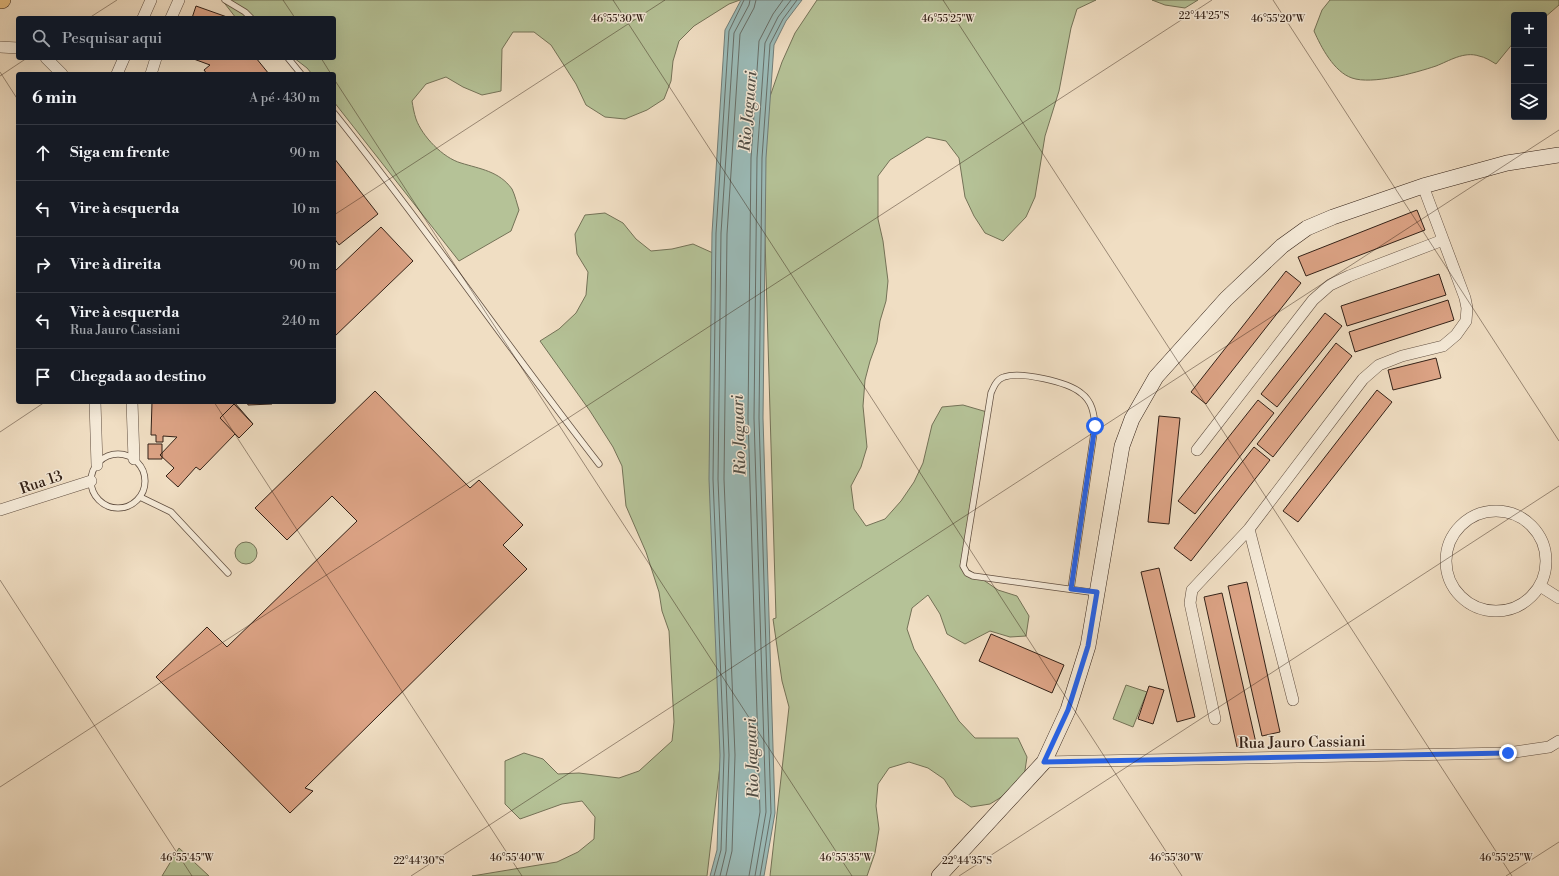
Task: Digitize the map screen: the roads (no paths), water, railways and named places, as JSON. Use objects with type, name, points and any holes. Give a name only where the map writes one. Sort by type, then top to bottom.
[{"type":"street","points":[[144,16],[151,0]]},
{"type":"street","points":[[172,16],[179,0]]},
{"type":"street","points":[[0,47],[16,48]]},
{"type":"street","points":[[48,60],[60,72]]},
{"type":"street","points":[[118,72],[123,60]]},
{"type":"street","points":[[152,72],[155,60]]},
{"type":"street","points":[[939,876],[1044,762],[1068,710],[1088,646],[1122,446],[1132,419],[1156,377],[1226,299],[1282,246],[1307,228],[1332,217],[1423,186],[1507,163],[1559,155]]},
{"type":"street","points":[[1215,719],[1190,603],[1192,590],[1249,529],[1363,380],[1379,365],[1402,356],[1443,346],[1456,335],[1466,321],[1467,308],[1465,298],[1423,186]]},
{"type":"street","points":[[1196,450],[1313,300],[1330,285],[1349,276],[1443,240]]},
{"type":"street","points":[[95,404],[96,465]]},
{"type":"street","points":[[132,404],[134,459]]},
{"type":"street","name":"Rua 13","points":[[0,510],[91,481]]},
{"type":"street","points":[[1498,511],[1513,513],[1526,520],[1536,530],[1543,543],[1546,557],[1545,572],[1540,586],[1529,598],[1514,607],[1498,611],[1482,608],[1472,604],[1456,590],[1448,575],[1446,558],[1450,542],[1458,528],[1470,518],[1483,512],[1498,511]]},
{"type":"street","points":[[1249,529],[1293,700]]},
{"type":"street","points":[[1540,586],[1559,598]]},
{"type":"street","name":"Rua Jauro Cassiani","points":[[1044,762],[1508,753],[1549,747],[1559,741]]},
{"type":"lane","points":[[225,0],[249,16]]},
{"type":"lane","points":[[290,60],[299,72]]},
{"type":"lane","points":[[336,116],[451,266],[534,381],[599,464]]},
{"type":"lane","points":[[1071,589],[1095,426],[1093,408],[1082,393],[1067,384],[1014,374],[1003,377],[995,384],[991,393],[963,566],[968,573],[973,576],[1071,589],[1097,592]]},
{"type":"lane","points":[[118,454],[134,459],[144,472],[145,485],[140,496],[126,506],[110,506],[102,503],[92,489],[91,481],[96,465],[102,459],[118,454]]},
{"type":"lane","points":[[140,496],[171,512],[228,573]]},
{"type":"water","name":"Rio Jaguari","points":[[741,0],[802,0],[786,21],[774,45],[766,158],[763,418],[775,813],[764,876],[710,876],[717,850],[720,755],[709,479],[712,233],[725,30]]}]
